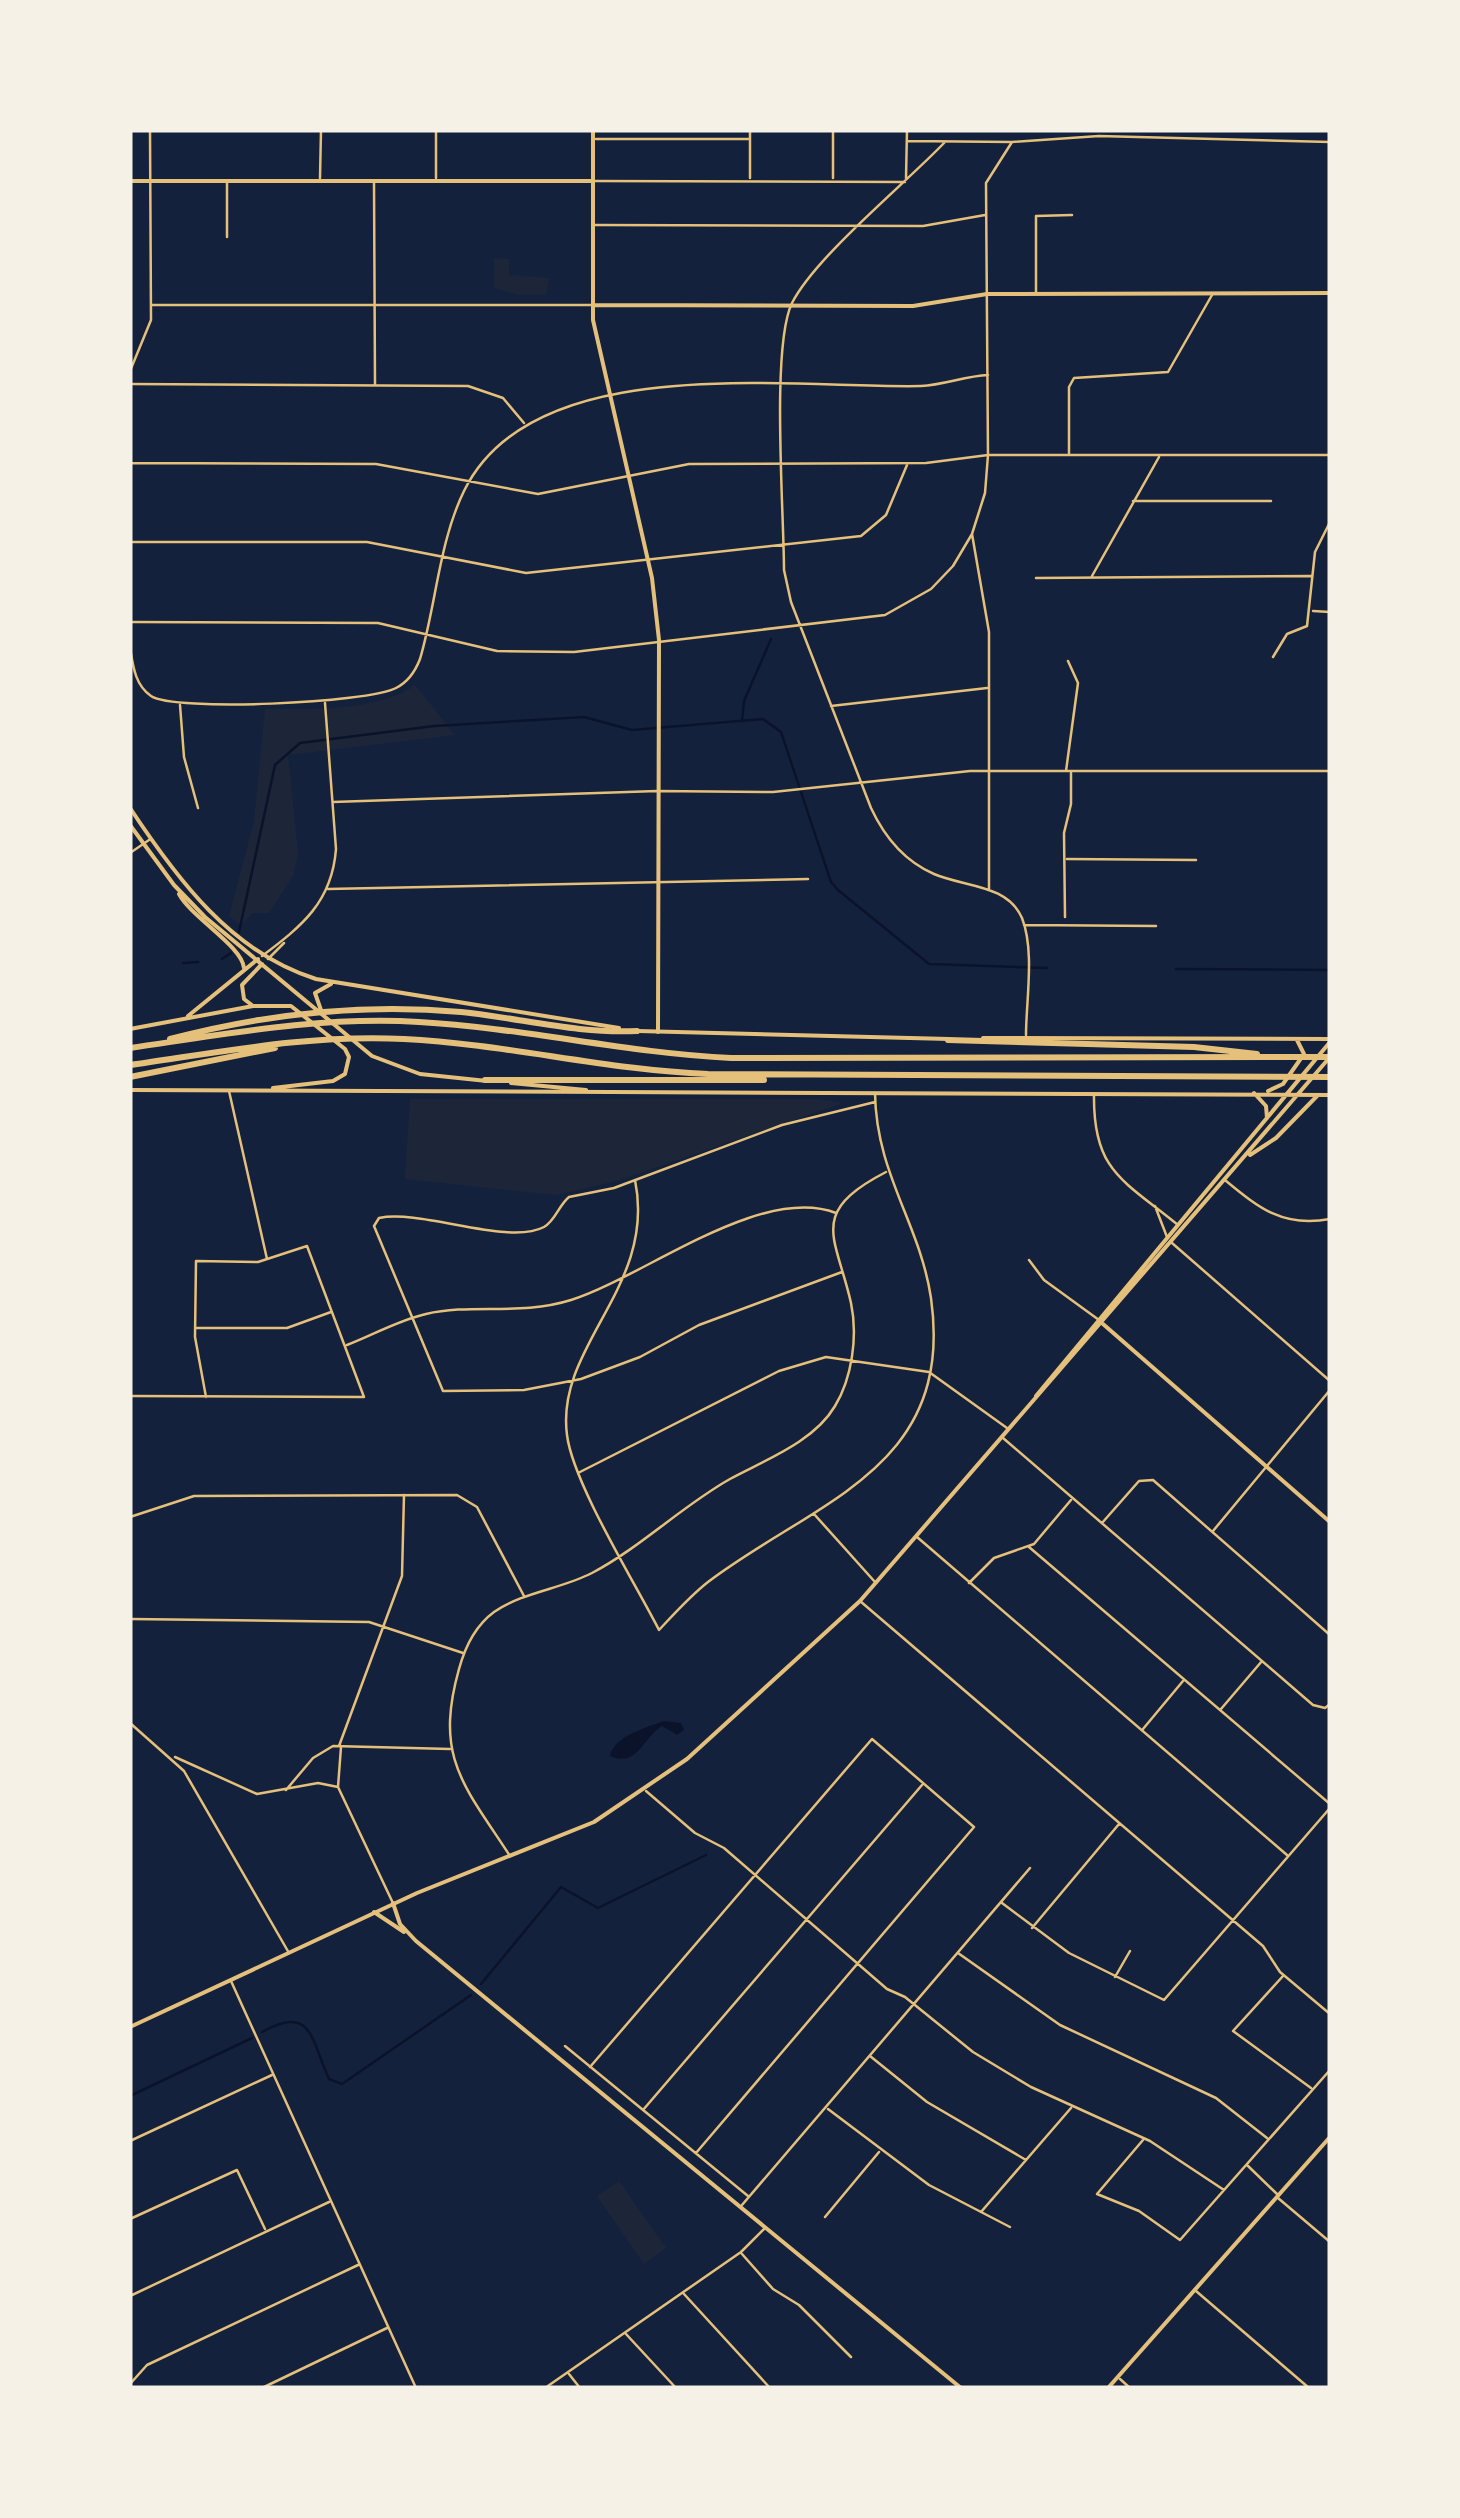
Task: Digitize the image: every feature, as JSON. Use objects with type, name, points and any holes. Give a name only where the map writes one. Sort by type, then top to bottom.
[{"type":"highway","points":[[145,1046],[279,1016],[346,1010],[432,1010],[577,1030],[637,1031]]},
{"type":"highway","points":[[130,1048],[357,1020],[435,1024],[666,1055],[731,1058],[1330,1057]]},
{"type":"highway","points":[[130,1065],[311,1040],[378,1038],[470,1044],[661,1072],[822,1077]]},
{"type":"highway","points":[[130,1077],[311,1040]]},
{"type":"highway","points":[[948,1040],[1194,1047],[1273,1057]]},
{"type":"highway","points":[[485,1080],[650,1083],[822,1077],[1330,1079]]},
{"type":"main road","points":[[593,130],[593,305],[608,398],[648,562],[659,640],[658,1032]]},
{"type":"main road","points":[[130,181],[593,181]]},
{"type":"main road","points":[[593,305],[914,306],[986,294],[1330,293]]},
{"type":"main road","points":[[130,808],[150,840],[215,916],[372,1056],[420,1074],[616,1093]]},
{"type":"main road","points":[[130,826],[193,914],[242,957],[244,968]]},
{"type":"main road","points":[[174,886],[262,960],[301,975],[637,1031],[948,1040],[1330,1040]]},
{"type":"main road","points":[[184,1020],[244,968],[262,960]]},
{"type":"main road","points":[[253,1006],[244,999],[242,985],[262,960]]},
{"type":"main road","points":[[324,1017],[316,993],[336,983]]},
{"type":"main road","points":[[130,1030],[253,1006],[292,1006],[349,1056],[346,1074],[333,1081],[253,1090]]},
{"type":"main road","points":[[1263,1093],[1283,1084],[1304,1054],[1296,1039]]},
{"type":"main road","points":[[130,2027],[374,1912],[594,1822],[646,1791],[687,1759],[860,1601],[1009,1429],[1330,1040]]},
{"type":"main road","points":[[1033,1400],[1227,1181],[1330,1057]]},
{"type":"main road","points":[[1247,1157],[1276,1138],[1309,1100],[1330,1092],[1330,1079]]},
{"type":"main road","points":[[130,1090],[1321,1094]]},
{"type":"main road","points":[[1254,1093],[1266,1106],[1266,1120]]},
{"type":"main road","points":[[1103,1324],[1330,1522]]},
{"type":"main road","points":[[393,1904],[408,1934]]},
{"type":"main road","points":[[374,1912],[408,1934],[962,2388]]},
{"type":"main road","points":[[1108,2388],[1330,2138]]},
{"type":"street","points":[[130,371],[149,327],[151,305],[150,130]]},
{"type":"street","points":[[320,182],[321,130]]},
{"type":"street","points":[[436,130],[436,181]]},
{"type":"street","points":[[750,130],[750,181]]},
{"type":"street","points":[[833,181],[834,130]]},
{"type":"street","points":[[906,182],[907,130]]},
{"type":"street","points":[[1099,136],[1101,130]]},
{"type":"street","points":[[907,141],[1012,142],[1099,136],[1330,142]]},
{"type":"street","points":[[593,139],[750,139]]},
{"type":"street","points":[[945,142],[813,273],[791,305],[782,343],[787,589],[880,827],[904,855],[938,876],[988,890],[1011,902],[1024,924],[1026,1038]]},
{"type":"street","points":[[130,622],[378,623],[523,654],[801,628],[871,618],[909,605],[953,566],[972,534],[985,492],[986,184],[1012,142]]},
{"type":"street","points":[[374,180],[375,386]]},
{"type":"street","points":[[593,181],[906,182]]},
{"type":"street","points":[[226,182],[227,237]]},
{"type":"street","points":[[592,225],[934,225],[986,214]]},
{"type":"street","points":[[1036,295],[1036,216],[1072,215]]},
{"type":"street","points":[[1069,456],[1068,387],[1074,378],[1081,374],[1168,372],[1212,294]]},
{"type":"street","points":[[151,305],[593,305]]},
{"type":"street","points":[[130,648],[137,679],[148,694],[164,702],[324,702],[398,688],[416,667],[444,557],[470,481],[496,447],[525,424],[562,408],[680,386],[928,385],[988,374]]},
{"type":"street","points":[[130,384],[486,389],[508,402],[525,424]]},
{"type":"street","points":[[130,450],[130,584]]},
{"type":"street","points":[[130,462],[376,464],[538,494],[689,464],[908,463],[988,455],[1330,455]]},
{"type":"street","points":[[1090,578],[1160,456]]},
{"type":"street","points":[[130,542],[367,542],[526,573],[648,562],[870,532],[890,509],[908,463]]},
{"type":"street","points":[[1134,501],[1271,501]]},
{"type":"street","points":[[1273,657],[1287,634],[1308,626],[1314,552],[1330,522]]},
{"type":"street","points":[[972,534],[987,602],[988,890]]},
{"type":"street","points":[[1036,578],[1311,576]]},
{"type":"street","points":[[1312,611],[1330,612]]},
{"type":"street","points":[[1065,916],[1064,859],[1078,683],[1068,661]]},
{"type":"street","points":[[831,706],[989,688]]},
{"type":"street","points":[[262,960],[307,921],[328,889],[336,849],[324,702]]},
{"type":"street","points":[[180,703],[184,757],[198,808]]},
{"type":"street","points":[[333,802],[657,791],[792,791],[988,771],[1330,772]]},
{"type":"street","points":[[130,854],[150,840]]},
{"type":"street","points":[[1064,859],[1196,860]]},
{"type":"street","points":[[328,889],[656,879],[808,879]]},
{"type":"street","points":[[1024,924],[1156,926]]},
{"type":"street","points":[[229,1090],[267,1260]]},
{"type":"street","points":[[635,1180],[639,1232],[625,1276],[574,1381],[566,1429],[578,1473],[659,1630],[706,1583],[866,1480],[910,1425],[930,1372],[932,1313],[927,1278],[886,1172],[875,1092]]},
{"type":"street","points":[[1094,1093],[1094,1131],[1100,1154],[1178,1225]]},
{"type":"street","points":[[842,1272],[699,1325],[640,1357],[574,1381],[499,1392],[443,1391],[374,1226],[379,1218],[397,1216],[480,1228],[537,1229],[550,1222],[569,1197],[635,1180],[782,1125],[875,1102]]},
{"type":"street","points":[[511,1857],[470,1796],[450,1748],[448,1708],[464,1653],[486,1618],[525,1597],[588,1576],[678,1510],[817,1428],[838,1400],[850,1358],[853,1322],[831,1240],[837,1214],[860,1186],[886,1172]]},
{"type":"street","points":[[1220,1176],[1258,1208],[1280,1219],[1330,1219]]},
{"type":"street","points":[[346,1346],[415,1318],[544,1307],[781,1208],[813,1206],[837,1214]]},
{"type":"street","points":[[1155,1206],[1167,1238],[1330,1381]]},
{"type":"street","points":[[130,1395],[206,1396],[364,1397],[307,1246],[267,1260],[196,1261],[196,1328],[206,1396]]},
{"type":"street","points":[[1029,1260],[1044,1280],[1103,1324]]},
{"type":"street","points":[[196,1328],[287,1328],[332,1312]]},
{"type":"street","points":[[578,1473],[796,1364],[826,1356],[930,1372],[1009,1429]]},
{"type":"street","points":[[1213,1531],[1330,1390]]},
{"type":"street","points":[[1002,1436],[1313,1705],[1325,1708],[1330,1704]]},
{"type":"street","points":[[1102,1523],[1139,1481],[1148,1478],[1330,1635]]},
{"type":"street","points":[[393,1904],[338,1787],[338,1746],[402,1576],[404,1495]]},
{"type":"street","points":[[130,1518],[194,1496],[458,1495],[473,1502],[525,1597]]},
{"type":"street","points":[[969,1583],[994,1558],[1030,1547],[1072,1498]]},
{"type":"street","points":[[814,1514],[876,1583]]},
{"type":"street","points":[[917,1537],[1287,1855]]},
{"type":"street","points":[[1000,1902],[1032,1928],[1114,1978],[1164,2000],[1330,1806],[1030,1547]]},
{"type":"street","points":[[860,1601],[1263,1946],[1284,1975],[1330,2014]]},
{"type":"street","points":[[130,1619],[382,1624],[464,1653]]},
{"type":"street","points":[[1220,1711],[1262,1660]]},
{"type":"street","points":[[1141,1730],[1184,1680]]},
{"type":"street","points":[[130,1723],[171,1754],[252,1793],[318,1783],[338,1787]]},
{"type":"street","points":[[590,2067],[872,1739],[974,1827],[696,2154]]},
{"type":"street","points":[[286,1790],[313,1758],[338,1746],[450,1748]]},
{"type":"street","points":[[171,1754],[289,1953]]},
{"type":"street","points":[[644,2110],[924,1784]]},
{"type":"street","points":[[646,1791],[973,2052],[1072,2107],[1144,2138],[1184,2160],[1224,2190]]},
{"type":"street","points":[[1032,1928],[1120,1823]]},
{"type":"street","points":[[740,2207],[1030,1868]]},
{"type":"street","points":[[1114,1978],[1130,1951]]},
{"type":"street","points":[[957,1952],[1020,2001],[1120,2055],[1216,2098],[1268,2139]]},
{"type":"street","points":[[1284,1975],[1233,2031],[1312,2089]]},
{"type":"street","points":[[230,1980],[416,2388]]},
{"type":"street","points":[[565,2046],[749,2197]]},
{"type":"street","points":[[870,2056],[928,2102],[1026,2160]]},
{"type":"street","points":[[1144,2138],[1097,2194],[1139,2212],[1180,2240],[1330,2070]]},
{"type":"street","points":[[130,2141],[273,2074]]},
{"type":"street","points":[[609,2099],[617,2089]]},
{"type":"street","points":[[826,2107],[880,2151],[980,2213],[1010,2227]]},
{"type":"street","points":[[980,2213],[1072,2107]]},
{"type":"street","points":[[825,2217],[880,2151]]},
{"type":"street","points":[[1246,2164],[1330,2242]]},
{"type":"street","points":[[130,2219],[237,2170],[267,2232]]},
{"type":"street","points":[[130,2296],[330,2202]]},
{"type":"street","points":[[545,2388],[740,2252],[766,2227]]},
{"type":"street","points":[[740,2252],[760,2277],[798,2306],[851,2356]]},
{"type":"street","points":[[137,2388],[130,2384],[147,2365],[359,2264]]},
{"type":"street","points":[[1195,2290],[1309,2388]]},
{"type":"street","points":[[683,2293],[770,2388]]},
{"type":"street","points":[[262,2388],[388,2328]]},
{"type":"street","points":[[625,2333],[676,2388]]},
{"type":"street","points":[[568,2373],[580,2388]]},
{"type":"street","points":[[1118,2377],[1130,2388]]},
{"type":"shaded area","points":[[494,258],[509,259],[509,275],[549,278],[546,295],[519,295],[494,288]]},
{"type":"shaded area","points":[[415,685],[455,735],[288,755],[298,852],[294,874],[269,913],[252,913],[241,926],[229,916],[254,821],[265,709],[363,704]]},
{"type":"shaded area","points":[[410,1099],[818,1099],[843,1103],[617,1181],[556,1195],[405,1179]]},
{"type":"shaded area","points":[[664,1721],[681,1723],[684,1730],[677,1735],[662,1726],[633,1755],[619,1759],[610,1756],[624,1738]]},
{"type":"shaded area","points":[[619,2181],[666,2248],[644,2264],[597,2196]]},
{"type":"waterway","points":[[742,721],[744,701],[771,639]]},
{"type":"waterway","points":[[239,932],[275,765],[300,743],[434,726],[584,717],[632,730],[763,719],[781,732],[831,882],[838,890],[929,964],[1047,968]]},
{"type":"waterway","points":[[222,959],[231,953]]},
{"type":"waterway","points":[[183,963],[198,962]]},
{"type":"waterway","points":[[1176,969],[1330,970]]},
{"type":"waterway","points":[[481,1984],[561,1887],[598,1908],[706,1855]]},
{"type":"waterway","points":[[262,2032],[279,2024],[301,2024],[308,2030],[329,2079],[342,2084],[471,1995]]},
{"type":"waterway","points":[[130,2096],[252,2038]]}]
